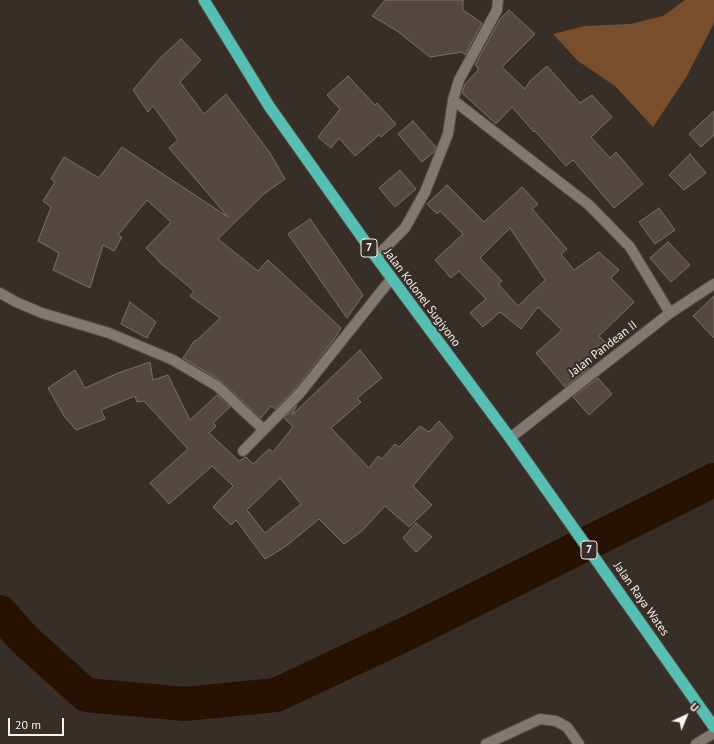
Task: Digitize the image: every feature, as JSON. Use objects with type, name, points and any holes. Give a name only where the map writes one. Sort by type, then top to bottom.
[{"type":"highway","name":"Jalan Kolonel Sugiyono","points":[[204,0],[269,106],[376,257],[510,438],[544,488]]},
{"type":"highway","name":"Jalan Raya Wates","points":[[544,488],[634,612],[714,727]]},
{"type":"street","points":[[376,257],[405,228],[425,192],[448,134],[453,100],[459,80],[498,10],[498,0]]},
{"type":"street","points":[[453,100],[589,205],[630,247],[670,313]]},
{"type":"street","points":[[243,451],[300,393],[392,279]]},
{"type":"street","name":"Jalan Pandean II","points":[[510,438],[670,313],[714,284]]},
{"type":"street","points":[[0,293],[16,302],[42,313],[109,332],[173,360],[217,386],[263,429]]},
{"type":"street","points":[[486,744],[540,719],[556,721],[567,727],[579,744]]},
{"type":"street","points":[[696,744],[714,733]]},
{"type":"shaded area","points":[[685,0],[714,0],[714,23],[687,76],[653,127],[615,86],[578,61],[553,34],[585,26],[630,24],[663,16]]},
{"type":"building","points":[[385,0],[463,0],[463,10],[482,23],[465,55],[462,52],[430,57],[397,31],[372,16]]},
{"type":"building","points":[[509,10],[535,34],[502,67],[525,89],[530,81],[547,66],[580,103],[592,95],[612,117],[591,137],[610,158],[616,152],[643,184],[614,208],[573,160],[566,166],[512,107],[496,124],[462,93],[465,84],[479,69],[475,65],[500,19]]},
{"type":"building","points":[[181,39],[201,60],[180,82],[204,114],[226,94],[270,153],[285,179],[264,194],[218,239],[258,271],[268,260],[341,328],[335,338],[295,389],[275,409],[271,406],[261,418],[221,381],[183,358],[195,340],[196,341],[220,318],[190,296],[194,291],[158,261],[146,248],[171,222],[147,200],[118,235],[122,237],[114,251],[103,245],[90,288],[53,270],[59,253],[38,241],[51,207],[43,201],[55,182],[51,179],[64,157],[99,178],[122,147],[228,217],[169,148],[178,140],[153,106],[148,112],[133,90],[160,58]]},
{"type":"building","points":[[348,76],[375,105],[377,103],[396,124],[381,137],[379,135],[355,156],[339,138],[331,148],[318,137],[340,109],[327,95]]},
{"type":"building","points":[[714,111],[714,135],[701,147],[689,134]]},
{"type":"building","points":[[413,121],[436,147],[434,152],[422,162],[398,134]]},
{"type":"building","points":[[690,154],[706,173],[684,190],[669,175]]},
{"type":"building","points":[[400,170],[416,189],[395,207],[379,188]]},
{"type":"building","points":[[447,185],[484,222],[522,187],[538,204],[532,209],[567,249],[561,254],[574,270],[599,252],[619,270],[611,278],[634,302],[599,336],[607,344],[585,363],[589,368],[565,387],[536,353],[562,330],[538,307],[521,329],[500,312],[483,327],[470,313],[486,299],[459,271],[451,278],[435,260],[463,234],[440,211],[437,214],[427,204]],"holes":[[[510,228],[545,280],[518,306],[498,284],[502,281],[480,258]]]},
{"type":"building","points":[[659,208],[675,230],[655,244],[639,222]]},
{"type":"building","points":[[310,219],[363,295],[347,318],[288,234]]},
{"type":"building","points":[[668,242],[690,265],[671,282],[650,258]]},
{"type":"building","points":[[714,296],[714,338],[693,316]]},
{"type":"building","points":[[130,302],[156,322],[147,338],[121,324]]},
{"type":"building","points":[[360,350],[382,378],[357,398],[361,402],[331,428],[369,468],[378,456],[382,459],[395,444],[399,447],[420,426],[429,432],[439,421],[453,437],[413,486],[432,505],[409,527],[385,506],[362,531],[344,544],[319,519],[285,547],[265,559],[236,520],[231,525],[213,507],[233,486],[212,466],[169,504],[150,483],[188,449],[144,401],[137,402],[135,396],[101,410],[105,419],[76,430],[64,416],[48,388],[75,370],[85,388],[118,373],[150,362],[153,380],[168,375],[190,420],[217,395],[230,407],[213,423],[216,426],[209,433],[239,461],[246,457],[253,464],[269,449],[273,452],[293,427],[284,418],[297,405],[292,415]],"holes":[[[280,478],[301,504],[265,533],[247,510]]]},
{"type":"building","points":[[598,378],[612,394],[589,415],[573,397]]},
{"type":"building","points":[[416,523],[432,537],[416,552],[403,538]]},
{"type":"waterway","points":[[0,612],[23,638],[86,695],[185,704],[276,695],[412,631],[714,480]]}]
